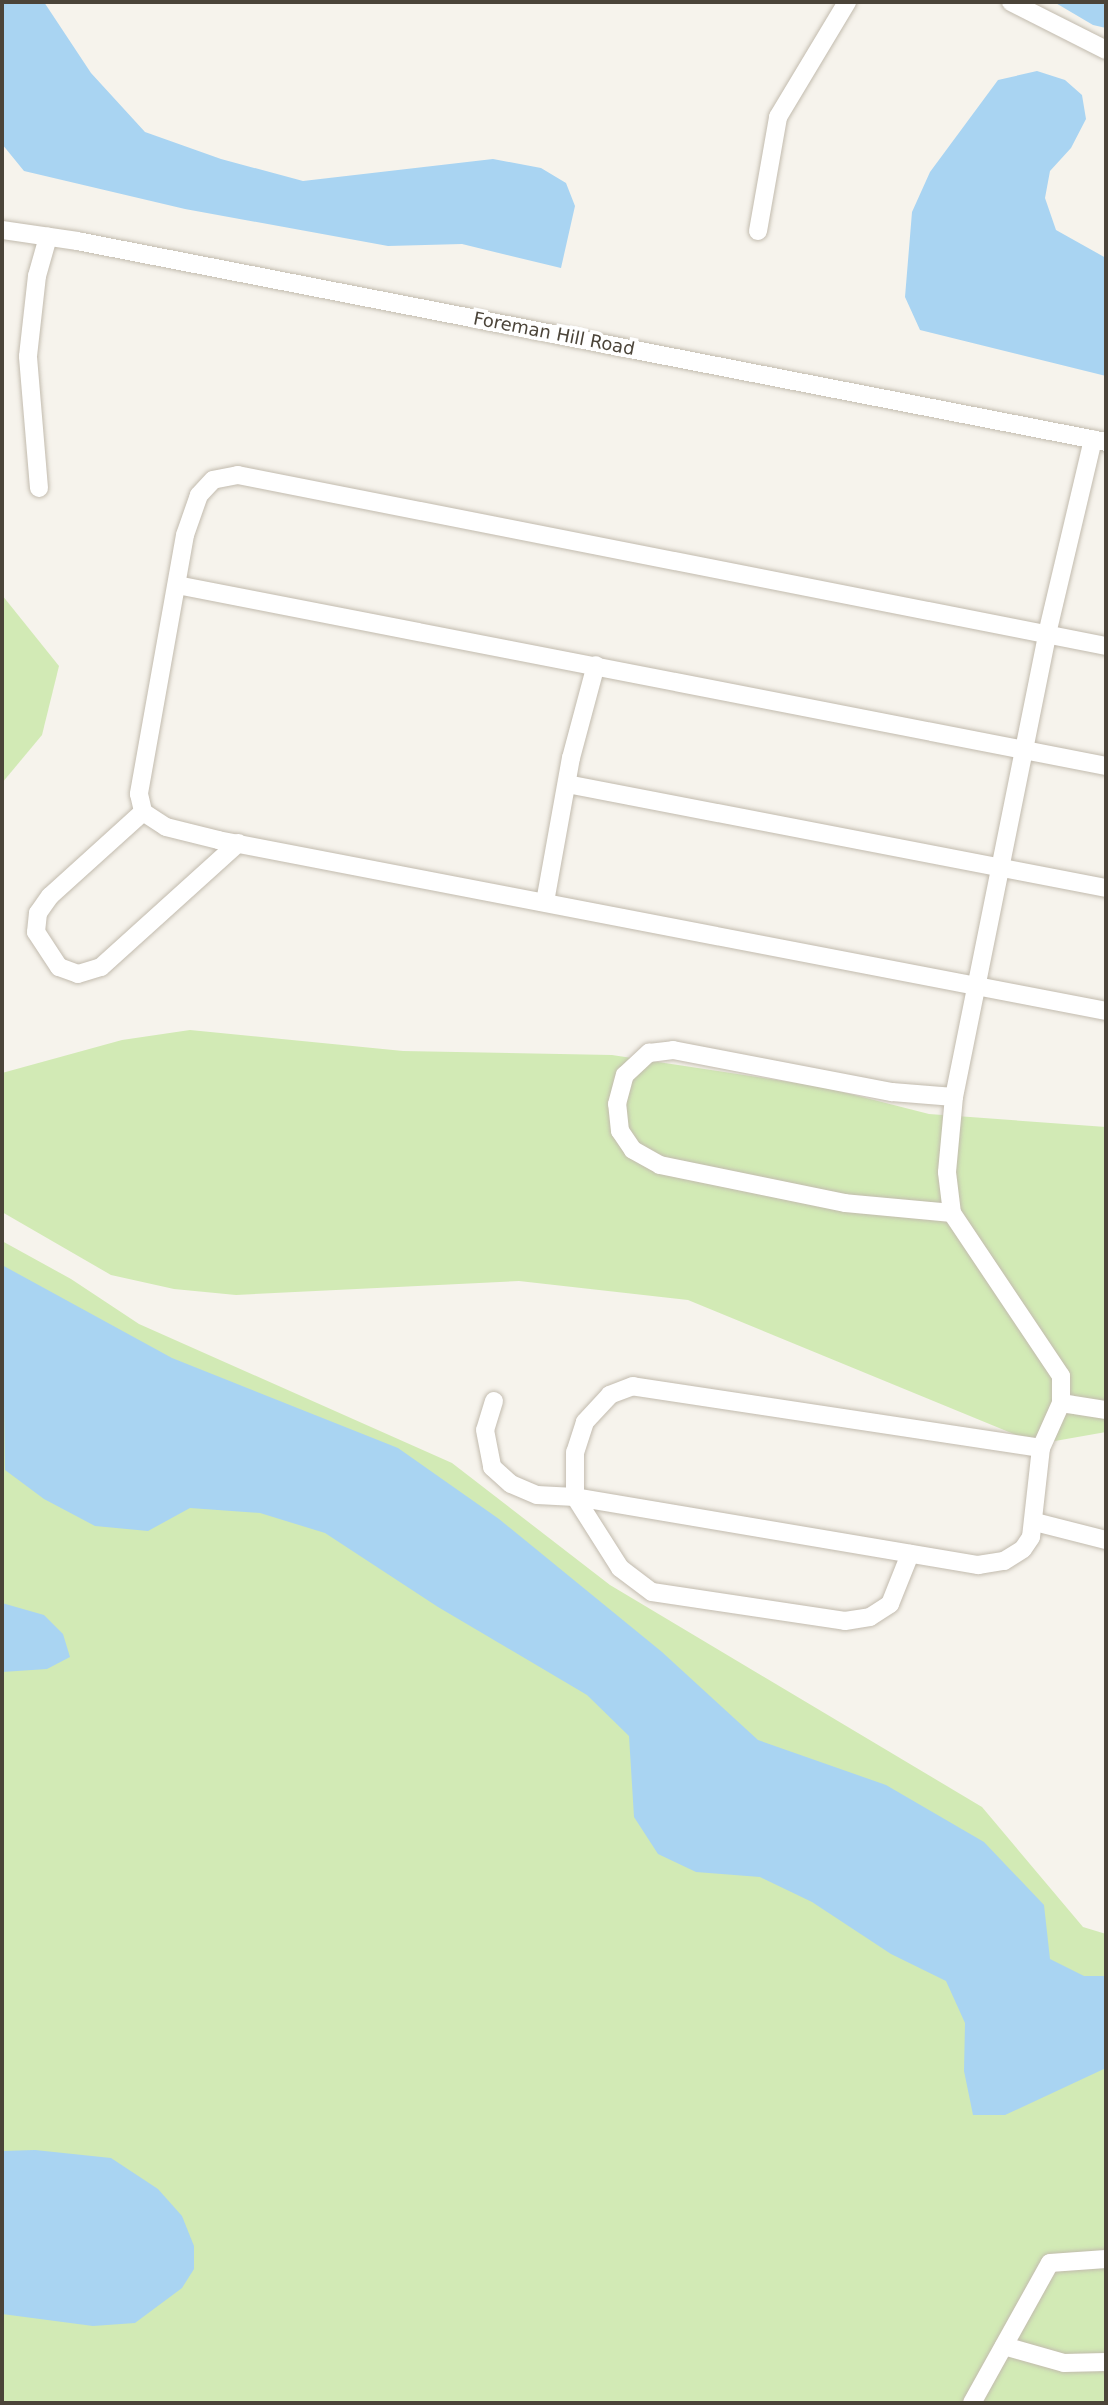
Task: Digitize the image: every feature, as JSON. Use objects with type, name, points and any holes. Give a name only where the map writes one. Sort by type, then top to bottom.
[{"type":"street","points":[[758,231],[778,117],[847,2]]},
{"type":"street","points":[[1011,2],[1106,50]]},
{"type":"street","name":"Foreman Hill Road","points":[[2,230],[1099,441]]},
{"type":"street","points":[[39,488],[28,356],[37,276],[48,237]]},
{"type":"street","points":[[494,1402],[485,1430],[492,1467],[511,1484],[537,1494],[575,1497],[978,1565],[1004,1561],[1023,1549],[1035,1522],[1041,1448],[1061,1403],[1061,1376],[951,1213],[947,1172],[954,1097],[1047,634],[1099,441]]},
{"type":"street","points":[[1106,646],[238,475],[213,480],[199,495],[177,585],[144,749],[139,794],[143,812],[166,827],[1106,1011]]},
{"type":"street","points":[[177,585],[1106,766]]},
{"type":"street","points":[[545,902],[566,784],[596,665]]},
{"type":"street","points":[[566,784],[1106,888]]},
{"type":"street","points":[[143,812],[50,896],[38,913],[36,932],[59,967],[78,974],[101,967],[238,843]]},
{"type":"street","points":[[951,1213],[845,1203],[660,1165],[633,1150],[620,1131],[617,1104],[625,1075],[649,1053],[673,1049],[891,1092],[954,1097]]},
{"type":"street","points":[[910,1554],[890,1604],[870,1617],[845,1621],[652,1592],[620,1568],[575,1497],[575,1452],[585,1422],[610,1395],[633,1386],[1041,1448]]},
{"type":"street","points":[[1061,1403],[1106,1410]]},
{"type":"street","points":[[1035,1522],[1106,1540]]},
{"type":"street","points":[[972,2403],[1050,2263],[1106,2259]]},
{"type":"street","points":[[1004,2346],[1064,2363],[1106,2362]]},
{"type":"green space","points":[[2,595],[59,666],[42,735],[2,783]]},
{"type":"green space","points":[[190,1030],[403,1051],[612,1055],[823,1087],[929,1114],[1106,1127],[1106,1432],[1038,1444],[688,1300],[519,1281],[236,1295],[174,1289],[111,1275],[2,1212],[2,1073],[122,1040]]},
{"type":"green space","points":[[2,1241],[71,1279],[139,1324],[452,1463],[610,1585],[982,1807],[1083,1927],[1106,1934],[1106,2403],[2,2403]]},
{"type":"water","points":[[2,2],[44,2],[91,73],[145,132],[221,159],[303,181],[493,159],[541,168],[566,183],[575,206],[561,268],[462,244],[388,246],[185,209],[24,171],[2,144]]},
{"type":"water","points":[[1054,2],[1106,2],[1106,28],[1093,25]]},
{"type":"water","points":[[1037,71],[1065,80],[1082,95],[1086,119],[1071,148],[1050,171],[1045,198],[1056,230],[1106,258],[1106,376],[920,330],[905,297],[912,212],[930,172],[998,80]]},
{"type":"water","points":[[2,1265],[172,1358],[398,1448],[499,1519],[662,1652],[758,1740],[886,1785],[984,1842],[1044,1905],[1050,1959],[1084,1976],[1106,1976],[1106,2068],[1005,2115],[973,2115],[964,2071],[965,2023],[946,1981],[891,1954],[812,1902],[760,1877],[696,1872],[658,1854],[634,1817],[629,1736],[587,1695],[438,1607],[325,1533],[260,1513],[190,1508],[148,1531],[95,1526],[44,1499],[5,1470]]},
{"type":"water","points":[[2,1603],[44,1615],[63,1634],[70,1657],[47,1669],[2,1672]]},
{"type":"water","points":[[35,2150],[111,2158],[158,2189],[182,2216],[194,2246],[194,2269],[182,2288],[135,2323],[93,2326],[2,2314],[2,2151]]}]
